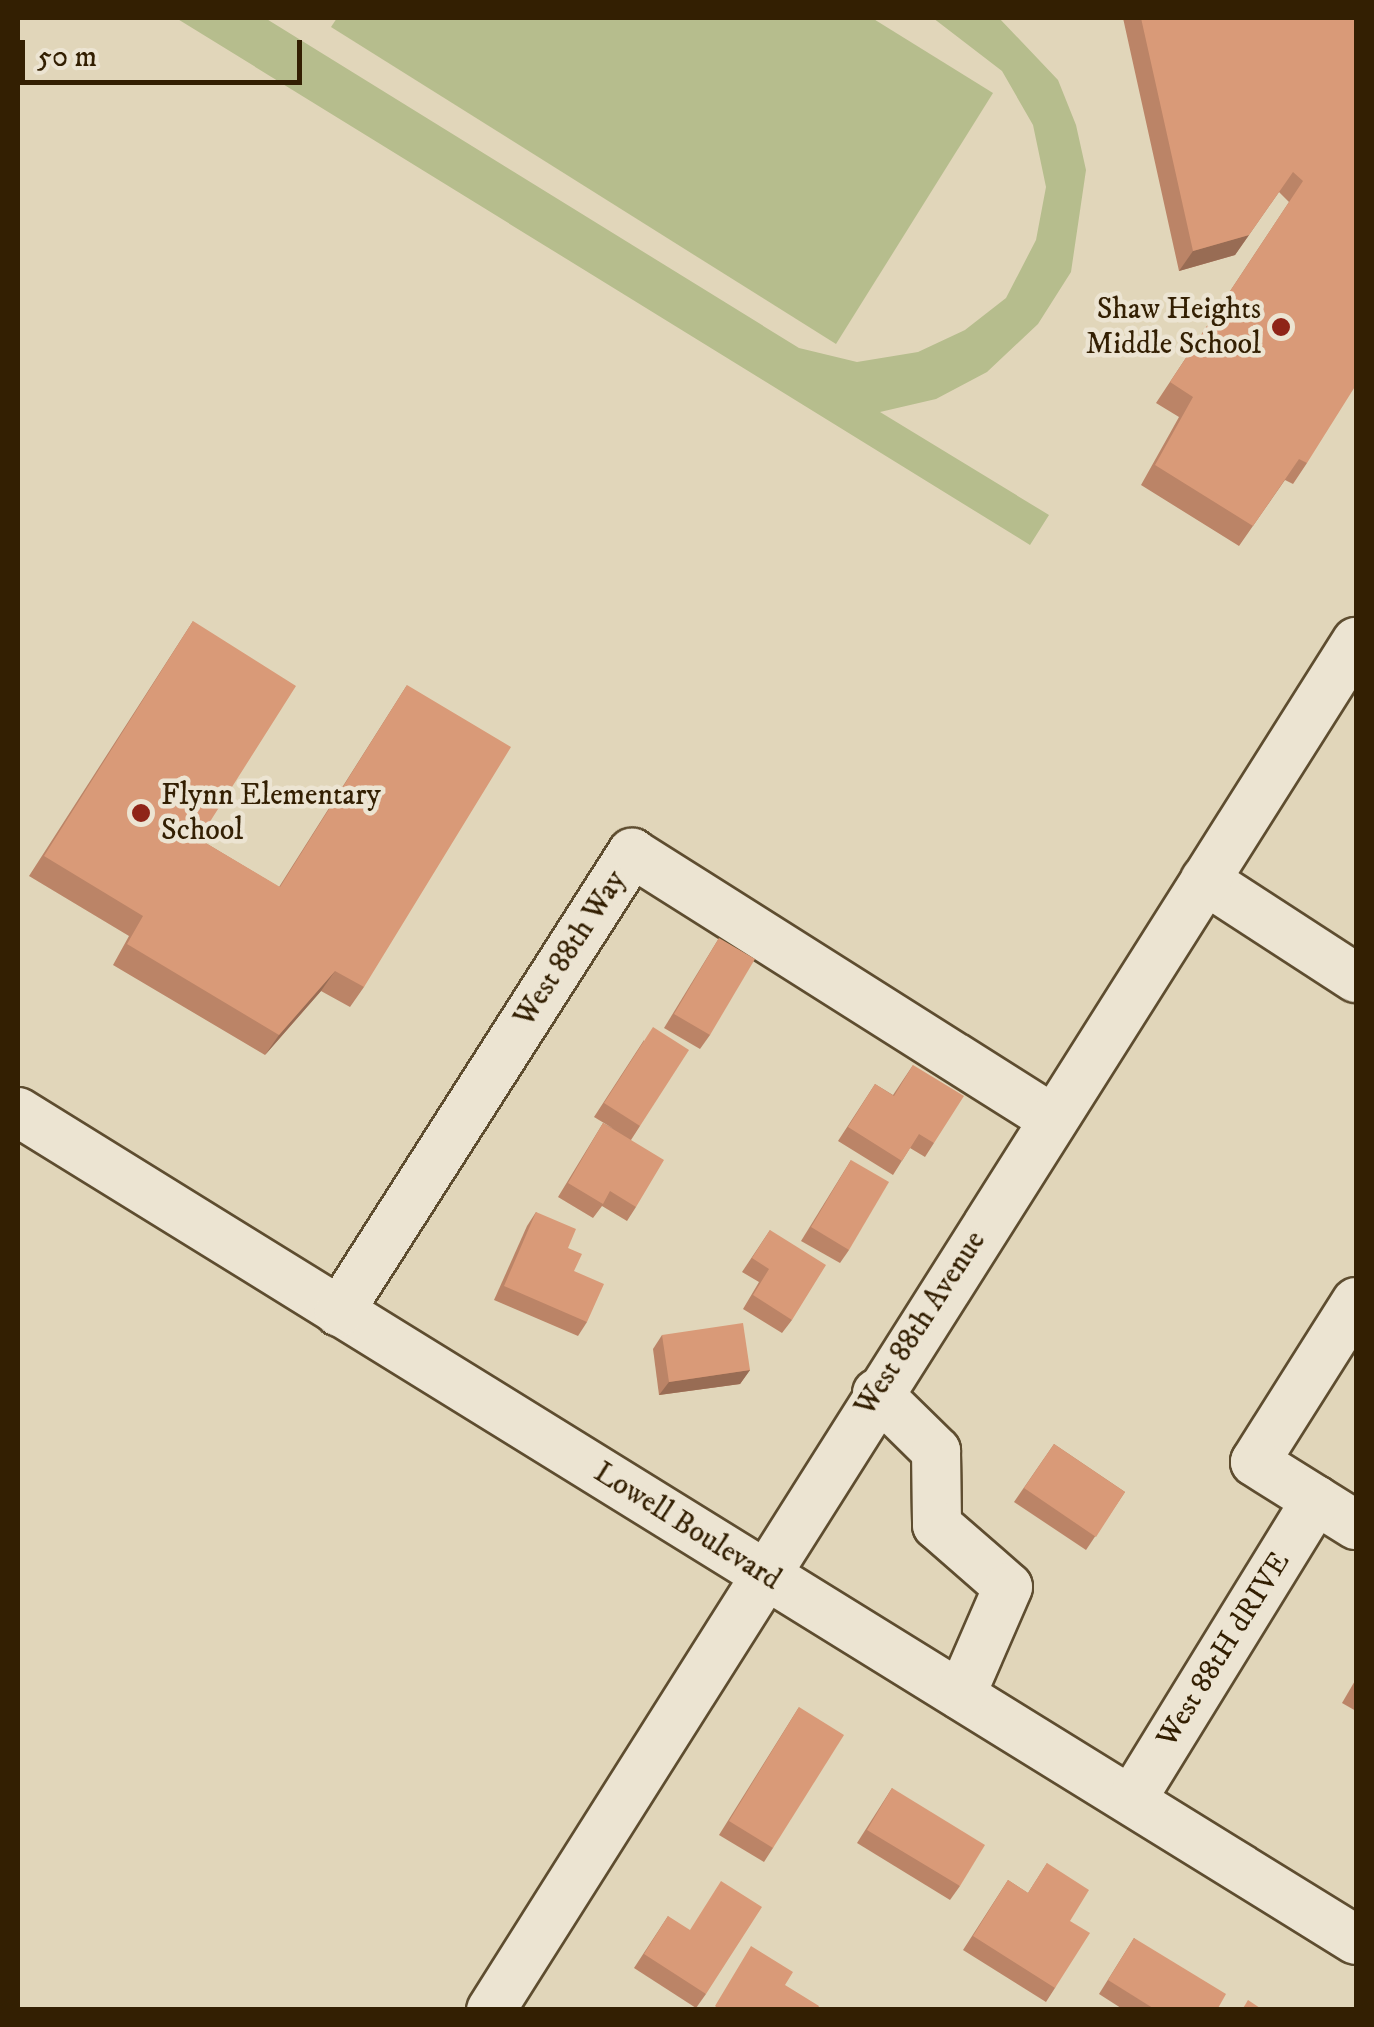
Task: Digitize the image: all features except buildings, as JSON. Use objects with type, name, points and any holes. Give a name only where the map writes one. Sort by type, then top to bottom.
[{"type":"street","name":"West 88th Avenue","points":[[504,2005],[762,1573],[1356,642]]},
{"type":"street","name":"West 88th Way","points":[[339,1312],[632,853],[1052,1119]]},
{"type":"street","points":[[1205,880],[1356,978]]},
{"type":"street","name":"Lowell Boulevard","points":[[18,1112],[1356,1940]]},
{"type":"street","points":[[1356,1302],[1255,1462],[1356,1525]]},
{"type":"street","points":[[877,1393],[936,1451],[936,1525],[1008,1587],[961,1696]]},
{"type":"street","name":"West 88tH dRIVE","points":[[1132,1800],[1316,1500]]},
{"type":"green space","points":[[176,18],[265,18],[799,348],[857,362],[918,352],[965,330],[1006,298],[1036,240],[1046,187],[1033,125],[1002,71],[933,18],[999,18],[1058,80],[1076,125],[1086,170],[1071,272],[1038,324],[987,372],[936,399],[880,412],[1049,515],[1030,545]]},
{"type":"green space","points":[[337,18],[872,18],[993,93],[836,344],[331,27]]},
{"type":"place","name":"Shaw Heights Middle School","points":[[1281,327]]},
{"type":"place","name":"Flynn Elementary School","points":[[141,813]]}]
